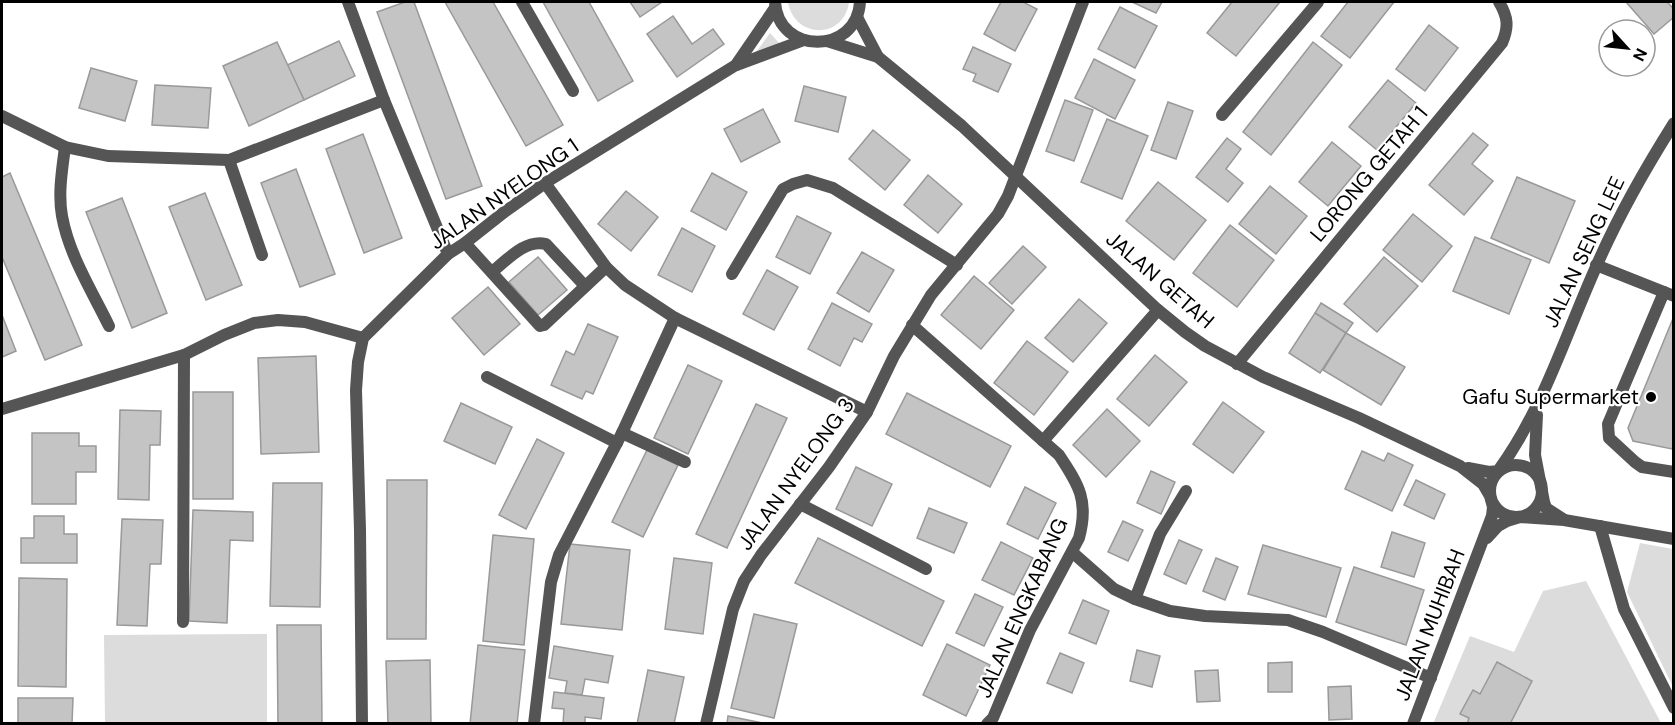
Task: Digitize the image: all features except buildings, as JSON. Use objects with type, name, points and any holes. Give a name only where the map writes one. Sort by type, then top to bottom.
[{"type":"street","points":[[348,2],[384,100],[448,254]]},
{"type":"street","points":[[522,2],[573,92]]},
{"type":"street","points":[[775,5],[780,20],[787,30],[797,38],[810,42],[836,39],[847,32],[857,17],[860,2]]},
{"type":"street","name":"JALAN NYELONG 3","points":[[706,723],[733,609],[744,581],[867,412],[894,356],[931,295],[998,214],[1008,196],[1083,2]]},
{"type":"street","points":[[1222,115],[1318,2]]},
{"type":"street","name":"LORONG GETAH 1","points":[[1237,364],[1502,43],[1508,22],[1506,13],[1499,2]]},
{"type":"street","name":"JALAN NYELONG 1","points":[[363,338],[448,254],[503,213],[545,183],[736,65],[775,5]]},
{"type":"street","points":[[857,17],[878,57]]},
{"type":"street","points":[[736,65],[804,40]]},
{"type":"street","points":[[827,41],[878,57]]},
{"type":"street","name":"JALAN GETAH","points":[[878,57],[962,126],[1158,310],[1205,346],[1237,364],[1460,466],[1481,471],[1498,471]]},
{"type":"street","points":[[2,116],[65,147],[108,156],[229,160],[384,100]]},
{"type":"street","name":"JALAN SENG LEE","points":[[1498,471],[1524,433],[1539,402],[1596,265],[1636,183],[1674,123]]},
{"type":"street","points":[[65,147],[61,183],[62,215],[68,241],[109,326]]},
{"type":"street","points":[[229,160],[262,255]]},
{"type":"street","points":[[732,274],[783,189],[807,180],[833,188],[957,265]]},
{"type":"street","points":[[545,183],[606,267],[625,285],[675,318],[867,412]]},
{"type":"street","points":[[492,272],[522,248],[540,242],[546,244],[585,286]]},
{"type":"street","points":[[465,243],[540,326],[544,325],[606,267]]},
{"type":"street","points":[[1596,265],[1669,294],[1608,424],[1607,431],[1609,438],[1642,467],[1673,471]]},
{"type":"street","points":[[1043,441],[1158,310]]},
{"type":"street","points":[[534,723],[551,582],[560,555],[620,438],[675,318]]},
{"type":"street","points":[[2,409],[184,355],[254,323],[278,320],[305,322],[363,338],[356,390],[362,723]]},
{"type":"street","name":"JALAN ENGKABANG","points":[[912,325],[1059,455],[1075,479],[1084,506],[1083,522],[1072,552],[1030,630],[993,718],[987,723]]},
{"type":"street","points":[[183,622],[184,355]]},
{"type":"street","points":[[487,377],[620,438],[685,462]]},
{"type":"street","name":"JALAN SENG LEE","points":[[1539,402],[1534,442],[1541,483]]},
{"type":"street","points":[[1564,520],[1546,508],[1538,475],[1523,465],[1514,464],[1498,471],[1490,487],[1490,496],[1497,510],[1512,517],[1564,520],[1674,538]]},
{"type":"street","name":"JALAN GETAH","points":[[1460,466],[1483,484],[1490,496]]},
{"type":"street","points":[[1520,517],[1535,509],[1540,501],[1541,483]]},
{"type":"street","points":[[1135,599],[1160,534],[1186,491]]},
{"type":"street","name":"JALAN MUHIBAH","points":[[1413,723],[1484,541],[1492,516],[1493,507],[1490,496]]},
{"type":"street","points":[[801,504],[926,569]]},
{"type":"street","name":"JALAN MUHIBAH","points":[[1484,541],[1498,526],[1520,517]]},
{"type":"street","points":[[1600,526],[1624,609],[1674,708]]},
{"type":"street","points":[[1072,552],[1114,589],[1135,599],[1170,611],[1204,616],[1288,620],[1323,632],[1431,678]]},
{"type":"shaded area","points":[[788,2],[849,2],[845,14],[838,23],[819,30],[799,23],[792,14]]},
{"type":"shaded area","points":[[770,33],[780,44],[754,55]]},
{"type":"shaded area","points":[[1640,543],[1673,549],[1672,685],[1627,592]]},
{"type":"shaded area","points":[[1586,581],[1661,723],[1433,724],[1470,636],[1514,652],[1543,591]]},
{"type":"shaded area","points":[[267,634],[267,723],[105,723],[104,635]]},
{"type":"place","name":"Gafu Supermarket","points":[[1651,397]]}]
